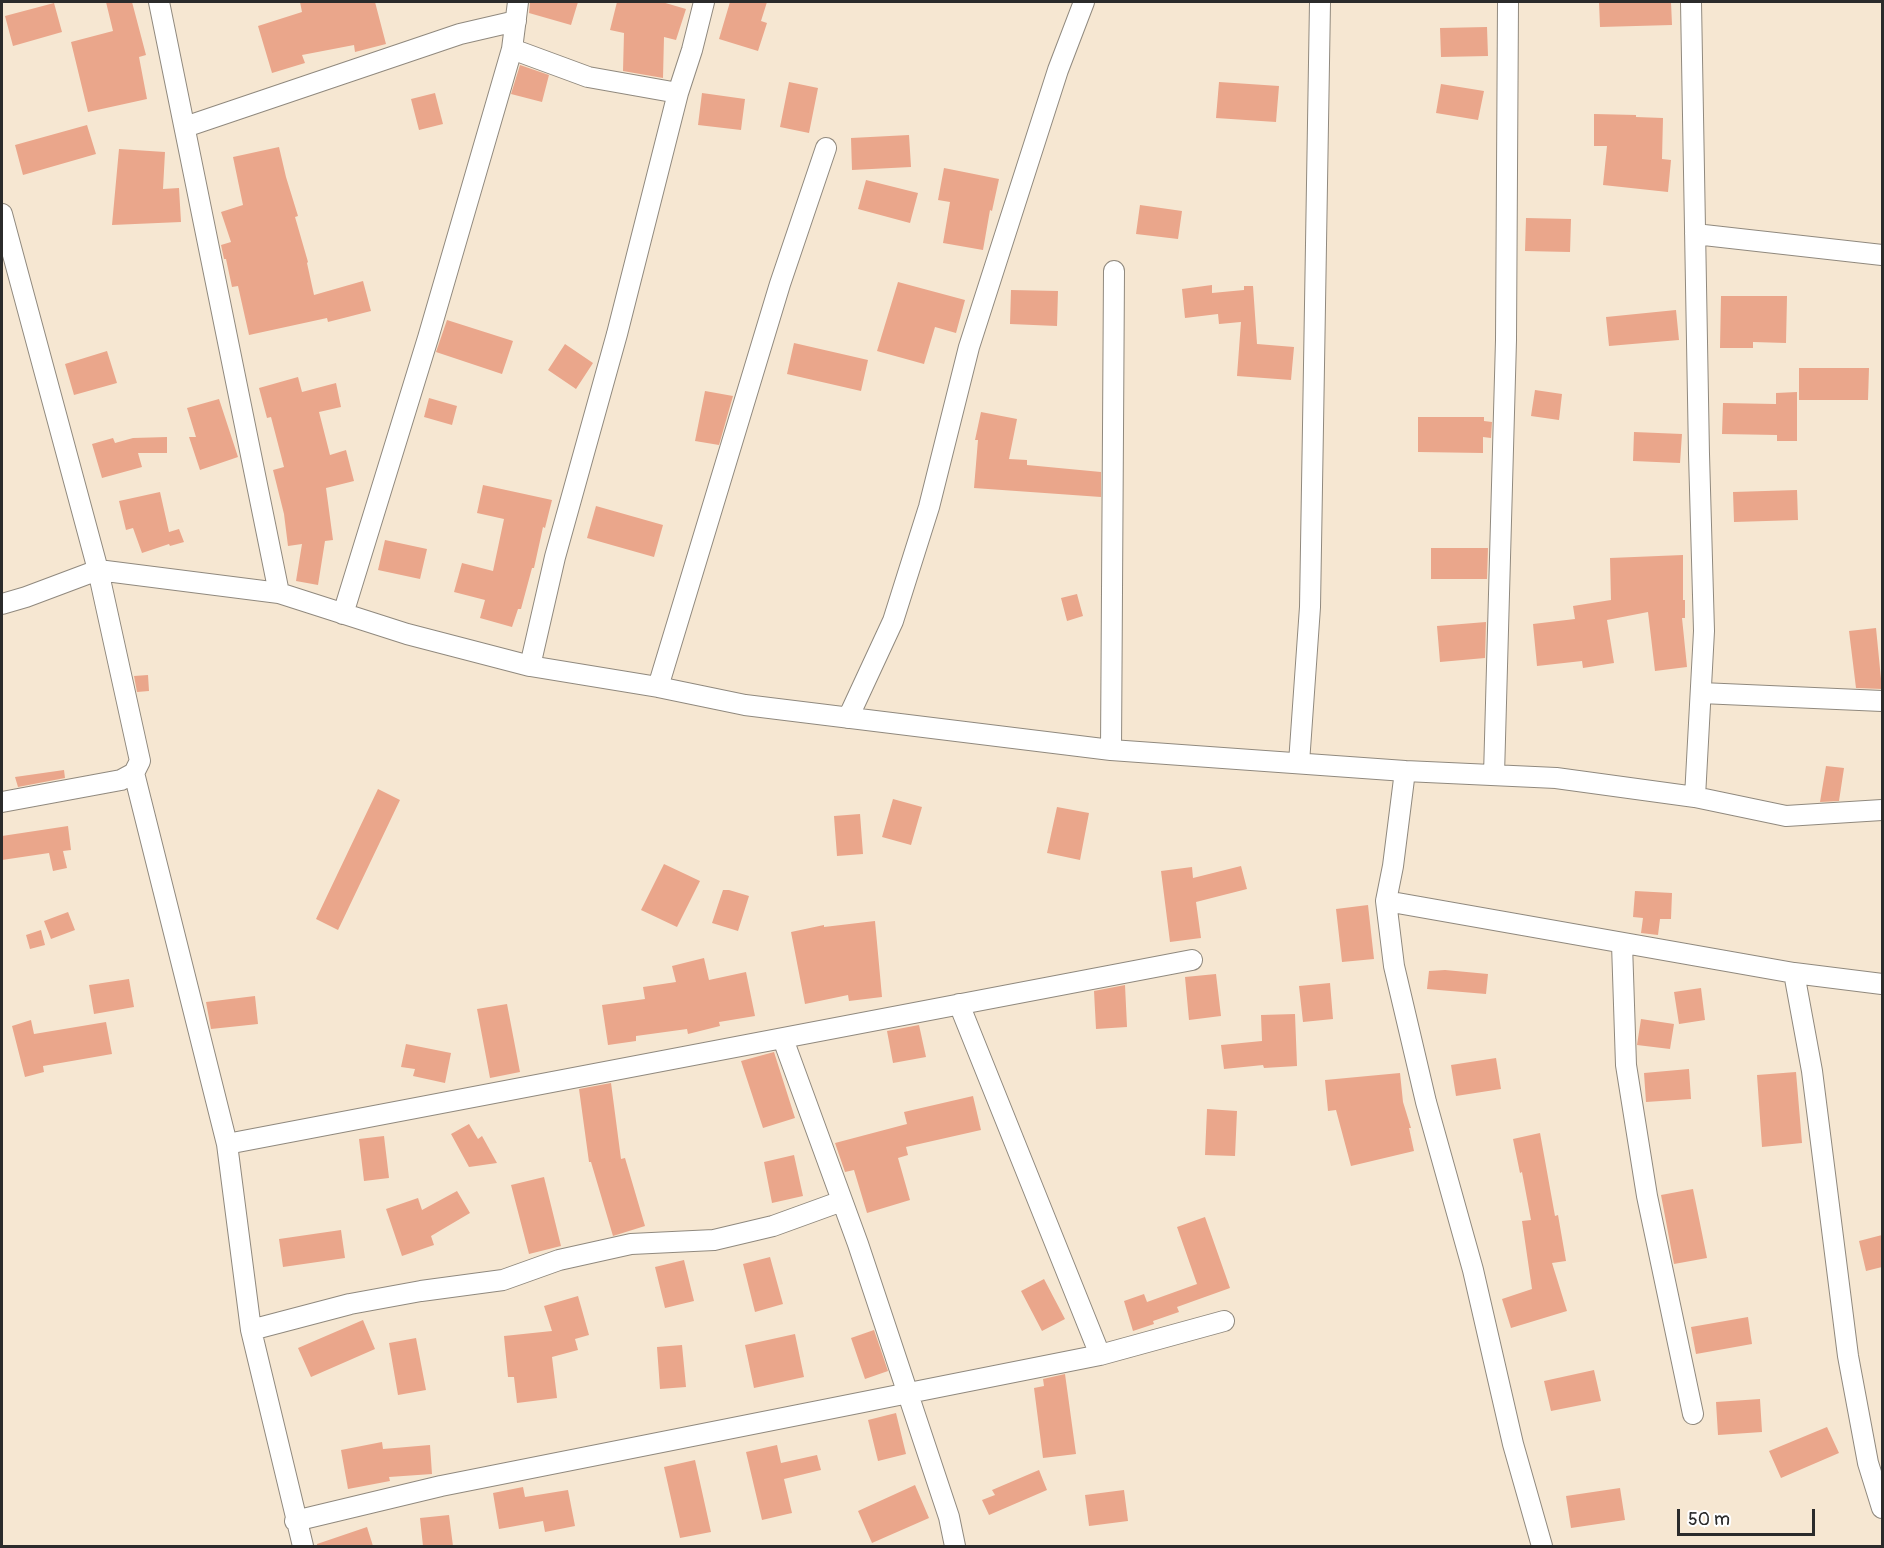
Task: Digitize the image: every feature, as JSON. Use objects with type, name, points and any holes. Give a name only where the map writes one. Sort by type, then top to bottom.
[{"type":"street","points":[[159,2],[279,593]]},
{"type":"street","points":[[530,666],[555,557],[704,2]]},
{"type":"street","points":[[848,718],[893,621],[929,507],[969,347],[1006,238],[1058,70],[1084,2]]},
{"type":"street","points":[[1299,763],[1310,607],[1320,2]]},
{"type":"street","points":[[1494,775],[1506,340],[1508,2]]},
{"type":"street","points":[[1691,2],[1704,631],[1695,797]]},
{"type":"street","points":[[185,127],[460,34],[517,11],[512,49],[343,614]]},
{"type":"street","points":[[512,49],[588,77],[678,93]]},
{"type":"street","points":[[658,687],[780,284],[826,148]]},
{"type":"street","points":[[2,214],[98,570],[140,761],[134,773],[121,780],[2,802]]},
{"type":"street","points":[[1695,234],[1882,255]]},
{"type":"street","points":[[1111,750],[1114,271]]},
{"type":"street","points":[[2,604],[98,570],[279,593],[407,634],[530,666],[658,687],[745,705],[1111,750],[1405,771],[1556,778],[1695,797],[1786,816],[1882,810]]},
{"type":"street","points":[[1701,693],[1882,701]]},
{"type":"street","points":[[1405,771],[1393,866],[1386,901],[1394,966],[1426,1102],[1473,1270],[1513,1444],[1542,1546]]},
{"type":"street","points":[[134,773],[227,1144],[251,1330],[295,1521],[303,1546]]},
{"type":"street","points":[[1386,901],[1794,973],[1882,984]]},
{"type":"street","points":[[1622,944],[1626,1065],[1647,1196],[1693,1414]]},
{"type":"street","points":[[227,1144],[1192,960]]},
{"type":"street","points":[[1794,973],[1812,1071],[1848,1356],[1868,1463],[1882,1508]]},
{"type":"street","points":[[958,1004],[1100,1355]]},
{"type":"street","points":[[783,1039],[870,1277],[949,1517],[955,1546]]},
{"type":"street","points":[[251,1330],[350,1304],[503,1280],[559,1260],[631,1244],[714,1240],[773,1226],[842,1202]]},
{"type":"street","points":[[295,1521],[441,1486],[1100,1355],[1224,1322]]},
{"type":"building","points":[[106,2],[132,2],[146,55],[139,57],[147,99],[88,112],[71,42],[113,31]]},
{"type":"building","points":[[300,2],[375,2],[386,44],[355,52],[354,45],[302,55],[305,63],[272,73],[258,26],[302,12]]},
{"type":"building","points":[[530,2],[578,2],[571,25],[529,13]]},
{"type":"building","points":[[617,2],[662,2],[686,9],[676,40],[664,37],[663,78],[623,71],[624,33],[610,30]]},
{"type":"building","points":[[730,2],[767,2],[761,21],[767,23],[758,51],[719,39]]},
{"type":"building","points":[[1599,2],[1671,2],[1672,25],[1600,27]]},
{"type":"building","points":[[54,3],[62,32],[13,46],[5,16]]},
{"type":"building","points":[[1487,27],[1488,56],[1441,57],[1440,28]]},
{"type":"building","points":[[520,65],[549,75],[542,102],[511,94]]},
{"type":"building","points":[[789,82],[818,88],[809,133],[780,127]]},
{"type":"building","points":[[1219,82],[1279,86],[1276,122],[1216,118]]},
{"type":"building","points":[[1441,84],[1484,91],[1478,120],[1436,113]]},
{"type":"building","points":[[435,93],[443,124],[419,130],[411,99]]},
{"type":"building","points":[[702,93],[745,99],[741,130],[698,125]]},
{"type":"building","points":[[1594,114],[1663,118],[1662,159],[1671,160],[1668,192],[1603,185],[1607,146],[1594,146]]},
{"type":"building","points":[[87,125],[96,154],[23,175],[15,145]]},
{"type":"building","points":[[909,135],[911,167],[852,170],[851,138]]},
{"type":"building","points":[[279,147],[298,216],[295,217],[308,262],[314,295],[363,281],[371,311],[328,322],[327,318],[249,335],[238,286],[232,287],[226,259],[224,259],[221,245],[231,242],[221,212],[243,205],[233,157]]},
{"type":"building","points":[[119,149],[165,152],[163,189],[179,188],[181,222],[112,225]]},
{"type":"building","points":[[944,168],[999,179],[992,211],[990,210],[983,250],[943,243],[950,202],[938,200]]},
{"type":"building","points":[[866,180],[918,193],[910,223],[858,209]]},
{"type":"building","points":[[1140,205],[1182,211],[1178,239],[1136,234]]},
{"type":"building","points":[[1526,218],[1571,219],[1570,252],[1525,251]]},
{"type":"building","points":[[898,282],[965,300],[956,333],[935,327],[924,364],[877,351]]},
{"type":"building","points":[[1212,285],[1212,293],[1244,290],[1244,286],[1253,286],[1257,344],[1294,347],[1291,380],[1237,376],[1241,322],[1219,324],[1218,314],[1185,318],[1182,289]]},
{"type":"building","points":[[1011,290],[1058,291],[1057,326],[1010,324]]},
{"type":"building","points":[[1721,296],[1787,296],[1786,343],[1753,342],[1753,348],[1720,348]]},
{"type":"building","points":[[1676,310],[1679,340],[1609,346],[1606,317]]},
{"type":"building","points":[[447,320],[513,341],[502,374],[436,352]]},
{"type":"building","points":[[794,343],[868,360],[861,391],[787,374]]},
{"type":"building","points":[[565,344],[593,363],[576,389],[548,370]]},
{"type":"building","points":[[107,351],[117,383],[74,395],[65,364]]},
{"type":"building","points":[[1799,368],[1869,368],[1868,400],[1799,400]]},
{"type":"building","points":[[298,377],[302,392],[336,383],[341,407],[319,412],[330,455],[346,450],[354,481],[326,488],[333,540],[325,541],[318,585],[296,581],[302,544],[288,546],[284,514],[273,470],[284,467],[271,417],[267,418],[259,388]]},
{"type":"building","points":[[1535,390],[1562,394],[1559,420],[1531,416]]},
{"type":"building","points":[[705,391],[733,396],[719,445],[695,441]]},
{"type":"building","points":[[1797,392],[1797,441],[1777,441],[1777,435],[1722,434],[1723,403],[1776,404],[1776,393]]},
{"type":"building","points":[[429,398],[457,406],[452,425],[424,417]]},
{"type":"building","points":[[219,399],[238,457],[200,470],[189,437],[196,437],[187,408]]},
{"type":"building","points":[[981,412],[1017,419],[1009,459],[1027,460],[1027,465],[1101,472],[1101,497],[974,488],[978,440],[975,440]]},
{"type":"building","points":[[1418,417],[1484,417],[1484,421],[1492,422],[1491,438],[1483,437],[1483,453],[1418,452]]},
{"type":"building","points":[[1634,432],[1682,434],[1680,463],[1633,461]]},
{"type":"building","points":[[167,437],[167,453],[138,453],[142,467],[102,478],[92,444],[113,438],[115,443],[133,438]]},
{"type":"building","points":[[483,485],[552,500],[534,568],[532,568],[521,609],[518,609],[512,627],[480,618],[485,600],[454,592],[462,563],[493,571],[504,519],[477,513]]},
{"type":"building","points":[[1797,490],[1798,520],[1734,522],[1733,492]]},
{"type":"building","points":[[160,492],[169,532],[179,529],[184,542],[170,546],[169,544],[142,553],[133,528],[126,530],[119,501]]},
{"type":"building","points":[[596,506],[663,525],[654,557],[587,538]]},
{"type":"building","points":[[385,540],[427,549],[420,579],[378,570]]},
{"type":"building","points":[[1431,548],[1488,548],[1487,579],[1431,579]]},
{"type":"building","points":[[1683,555],[1685,618],[1682,618],[1687,667],[1655,671],[1648,612],[1607,620],[1614,663],[1583,668],[1582,661],[1537,666],[1533,624],[1575,619],[1573,606],[1611,600],[1610,558]]},
{"type":"building","points":[[1077,594],[1083,616],[1067,621],[1061,598]]},
{"type":"building","points":[[1486,622],[1485,658],[1440,662],[1437,626]]},
{"type":"building","points":[[1876,628],[1882,689],[1856,688],[1849,631]]},
{"type":"building","points":[[148,675],[149,691],[137,692],[134,676]]},
{"type":"building","points":[[1826,766],[1844,768],[1839,801],[1820,802]]},
{"type":"building","points":[[64,770],[65,778],[18,787],[15,777]]},
{"type":"building","points":[[378,789],[400,800],[338,930],[316,919]]},
{"type":"building","points":[[893,799],[922,807],[911,845],[882,837]]},
{"type":"building","points":[[1057,807],[1089,813],[1080,860],[1047,853]]},
{"type":"building","points":[[860,814],[863,854],[837,856],[834,816]]},
{"type":"building","points":[[68,826],[71,850],[63,851],[67,868],[53,871],[49,853],[2,860],[2,836]]},
{"type":"building","points":[[664,864],[700,881],[677,927],[641,910]]},
{"type":"building","points":[[1241,866],[1247,889],[1196,902],[1201,938],[1170,942],[1161,871],[1192,867],[1193,878]]},
{"type":"building","points":[[723,890],[749,896],[738,931],[712,923]]},
{"type":"building","points":[[1635,891],[1672,893],[1671,919],[1660,919],[1658,935],[1641,933],[1643,918],[1633,917]]},
{"type":"building","points":[[1368,905],[1374,959],[1342,962],[1336,909]]},
{"type":"building","points":[[68,912],[75,930],[51,939],[44,921]]},
{"type":"building","points":[[875,921],[882,997],[849,1001],[848,995],[805,1004],[791,932],[824,925],[824,927]]},
{"type":"building","points":[[41,930],[45,945],[30,949],[26,935]]},
{"type":"building","points":[[704,958],[709,980],[746,972],[755,1016],[719,1022],[720,1026],[688,1034],[687,1029],[636,1036],[636,1041],[608,1045],[602,1005],[645,999],[643,987],[676,982],[672,966]]},
{"type":"building","points":[[1445,970],[1488,974],[1486,994],[1427,989],[1429,971]]},
{"type":"building","points":[[1216,974],[1221,1016],[1189,1020],[1185,977]]},
{"type":"building","points":[[129,979],[134,1007],[94,1014],[89,985]]},
{"type":"building","points":[[1330,983],[1333,1019],[1303,1022],[1299,986]]},
{"type":"building","points":[[1125,985],[1127,1027],[1096,1029],[1094,991]]},
{"type":"building","points":[[1701,988],[1705,1020],[1679,1024],[1674,992]]},
{"type":"building","points":[[255,996],[258,1024],[211,1029],[206,1002]]},
{"type":"building","points":[[507,1004],[520,1072],[490,1078],[477,1009]]},
{"type":"building","points":[[1295,1014],[1297,1066],[1264,1068],[1263,1065],[1224,1069],[1221,1045],[1262,1041],[1261,1015]]},
{"type":"building","points":[[1641,1019],[1674,1024],[1670,1049],[1637,1045]]},
{"type":"building","points":[[31,1020],[34,1034],[106,1022],[112,1054],[43,1066],[44,1072],[25,1077],[12,1026]]},
{"type":"building","points":[[919,1025],[926,1057],[893,1063],[887,1031]]},
{"type":"building","points":[[406,1044],[451,1053],[445,1083],[413,1076],[415,1069],[401,1067]]},
{"type":"building","points":[[774,1052],[795,1118],[763,1128],[741,1061]]},
{"type":"building","points":[[1496,1058],[1501,1089],[1456,1096],[1451,1065]]},
{"type":"building","points":[[1689,1069],[1691,1099],[1646,1102],[1644,1073]]},
{"type":"building","points":[[1796,1072],[1802,1143],[1762,1147],[1757,1075]]},
{"type":"building","points":[[1400,1073],[1403,1102],[1411,1128],[1409,1128],[1414,1151],[1351,1166],[1336,1110],[1328,1111],[1325,1080]]},
{"type":"building","points":[[611,1083],[621,1159],[625,1158],[645,1226],[613,1236],[591,1162],[589,1162],[579,1089]]},
{"type":"building","points":[[973,1096],[981,1130],[906,1147],[908,1155],[898,1158],[910,1200],[867,1213],[854,1170],[845,1172],[835,1143],[907,1124],[904,1112]]},
{"type":"building","points":[[1207,1109],[1237,1111],[1235,1156],[1205,1155]]},
{"type":"building","points":[[469,1124],[478,1139],[482,1136],[497,1163],[469,1167],[451,1134]]},
{"type":"building","points":[[1540,1133],[1555,1216],[1558,1215],[1566,1261],[1552,1263],[1567,1311],[1511,1328],[1502,1299],[1532,1289],[1522,1221],[1531,1220],[1513,1139]]},
{"type":"building","points":[[384,1136],[389,1178],[364,1181],[359,1139]]},
{"type":"building","points":[[794,1155],[803,1196],[772,1203],[764,1162]]},
{"type":"building","points":[[544,1177],[561,1246],[529,1254],[511,1185]]},
{"type":"building","points":[[1693,1189],[1707,1258],[1674,1264],[1661,1195]]},
{"type":"building","points":[[457,1191],[470,1213],[431,1236],[434,1245],[402,1256],[386,1209],[418,1198],[422,1210]]},
{"type":"building","points":[[1205,1217],[1230,1288],[1177,1307],[1179,1312],[1133,1331],[1124,1301],[1144,1294],[1147,1302],[1197,1284],[1177,1227]]},
{"type":"building","points":[[341,1230],[345,1258],[283,1267],[279,1239]]},
{"type":"building","points":[[1882,1235],[1882,1267],[1866,1271],[1859,1241]]},
{"type":"building","points":[[770,1257],[783,1304],[755,1312],[743,1264]]},
{"type":"building","points":[[684,1260],[694,1301],[665,1308],[655,1267]]},
{"type":"building","points":[[1044,1279],[1065,1319],[1042,1331],[1021,1291]]},
{"type":"building","points":[[578,1296],[589,1335],[575,1339],[578,1350],[552,1357],[557,1398],[517,1403],[514,1377],[508,1377],[504,1336],[552,1331],[544,1306]]},
{"type":"building","points":[[1748,1317],[1752,1344],[1696,1354],[1691,1327]]},
{"type":"building","points":[[363,1320],[375,1349],[311,1377],[298,1348]]},
{"type":"building","points":[[874,1330],[888,1371],[865,1379],[851,1338]]},
{"type":"building","points":[[795,1334],[804,1377],[754,1388],[745,1345]]},
{"type":"building","points":[[416,1338],[426,1390],[398,1395],[389,1343]]},
{"type":"building","points":[[682,1345],[686,1387],[660,1389],[657,1347]]},
{"type":"building","points":[[1594,1370],[1601,1401],[1551,1411],[1544,1381]]},
{"type":"building","points":[[1065,1374],[1076,1454],[1043,1458],[1034,1388],[1044,1386],[1043,1379]]},
{"type":"building","points":[[1760,1399],[1762,1432],[1718,1435],[1716,1402]]},
{"type":"building","points":[[896,1413],[906,1454],[878,1461],[868,1420]]},
{"type":"building","points":[[1827,1427],[1839,1453],[1781,1478],[1769,1451]]},
{"type":"building","points":[[382,1442],[383,1449],[430,1445],[432,1474],[389,1477],[390,1481],[348,1489],[341,1450]]},
{"type":"building","points":[[777,1445],[781,1463],[817,1455],[821,1470],[784,1479],[792,1513],[762,1520],[746,1452]]},
{"type":"building","points":[[695,1460],[711,1532],[680,1538],[664,1467]]},
{"type":"building","points":[[1039,1470],[1047,1490],[989,1515],[982,1500],[995,1495],[992,1490]]},
{"type":"building","points":[[915,1485],[929,1518],[872,1543],[858,1511]]},
{"type":"building","points":[[523,1487],[525,1497],[568,1490],[575,1526],[545,1532],[543,1521],[499,1529],[493,1493]]},
{"type":"building","points":[[1620,1488],[1625,1520],[1571,1528],[1566,1496]]},
{"type":"building","points":[[1124,1490],[1128,1521],[1089,1526],[1085,1495]]},
{"type":"building","points":[[449,1515],[453,1546],[423,1546],[420,1518]]},
{"type":"building","points":[[367,1527],[373,1546],[317,1546],[317,1544]]}]
